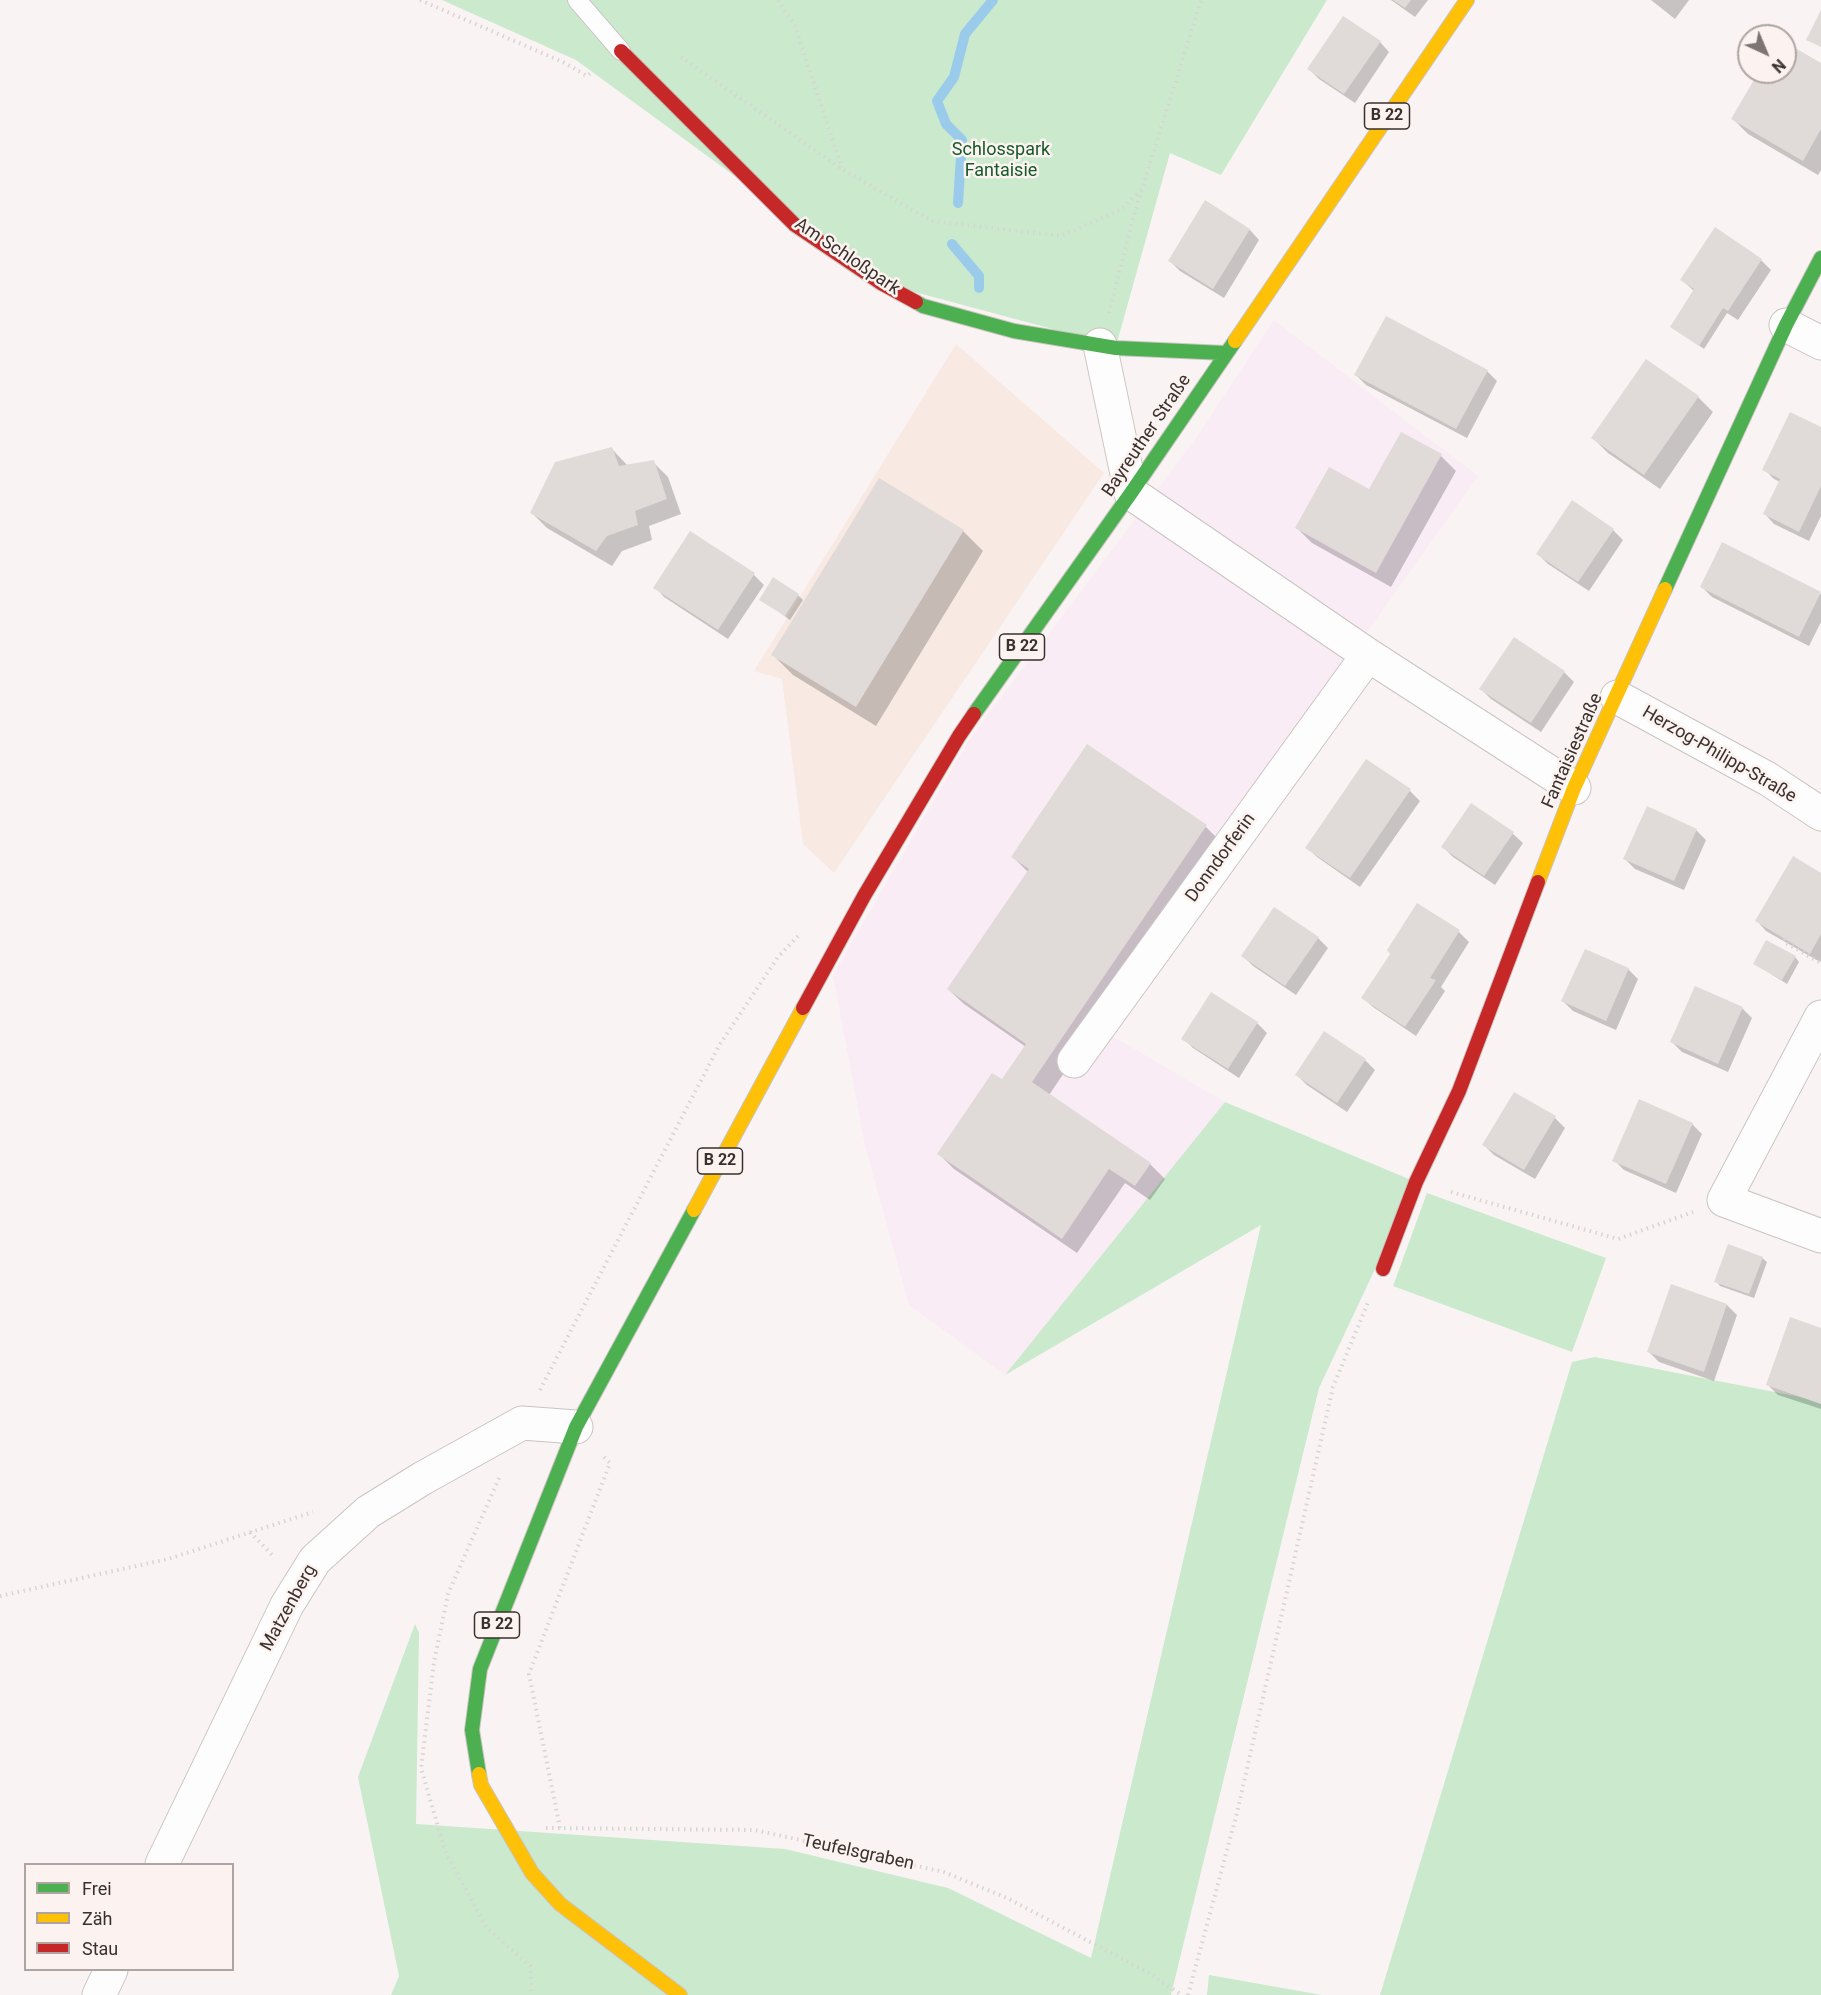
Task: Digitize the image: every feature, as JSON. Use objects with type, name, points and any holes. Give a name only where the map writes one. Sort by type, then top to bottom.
[{"type":"main road","name":"Bayreuther Straße","points":[[576,1427],[864,896],[959,736],[1131,493],[1467,0]]},
{"type":"main road","name":"Am Schloßpark","points":[[621,51],[795,225],[881,283],[923,306],[1014,331],[1116,348],[1225,353]]},
{"type":"main road","name":"Fantaisiestraße","points":[[1383,1269],[1416,1182],[1459,1091],[1574,788],[1786,325],[1821,258]]},
{"type":"main road","name":"B 22","points":[[576,1427],[480,1669],[472,1731],[481,1785],[532,1873],[560,1904],[680,1995]]},
{"type":"street","points":[[1786,325],[1821,344]]},
{"type":"street","points":[[1100,345],[1131,493],[1368,655],[1574,788]]},
{"type":"street","name":"Donndorferin","points":[[1074,1061],[1368,655]]},
{"type":"street","name":"Herzog-Philipp-Straße","points":[[1617,697],[1768,779],[1821,814]]},
{"type":"street","points":[[1821,1017],[1724,1200],[1821,1236]]},
{"type":"street","name":"Matzenberg","points":[[162,1863],[287,1605],[315,1560],[368,1512],[423,1478],[522,1424],[576,1427]]},
{"type":"street","points":[[99,1995],[111,1971]]},
{"type":"lane","points":[[577,0],[621,51]]},
{"type":"path","points":[[420,0],[565,63],[587,76],[621,51]]},
{"type":"path","points":[[778,0],[795,26],[842,169]]},
{"type":"path","points":[[1100,345],[1142,189],[1201,0]]},
{"type":"path","points":[[674,52],[842,169],[932,221],[1061,236],[1120,210],[1142,189]]},
{"type":"path","points":[[1785,939],[1784,942],[1821,963]]},
{"type":"path","points":[[1416,1182],[1618,1239],[1724,1200]]},
{"type":"path","points":[[1188,1995],[1237,1813],[1333,1387],[1383,1269]]},
{"type":"path","points":[[560,1828],[529,1674],[610,1463],[576,1427]]},
{"type":"path","points":[[0,1596],[168,1559],[315,1512]]},
{"type":"path","name":"Teufelsgraben","points":[[505,1827],[755,1830],[944,1872],[1007,1898],[1149,1972],[1182,1995]]},
{"type":"shaded area","points":[[1274,320],[1478,476],[1321,697],[1097,1027],[1225,1102],[1005,1375],[909,1305],[865,1146],[833,975],[969,740],[1196,438]]},
{"type":"shaded area","points":[[956,344],[1104,473],[834,873],[803,844],[782,679],[754,671]]},
{"type":"green space","name":"Schlosspark Fantaisie","points":[[442,0],[1327,0],[1221,175],[1170,153],[1116,346],[881,283],[576,60]]},
{"type":"green space","points":[[1225,1102],[1416,1182],[1319,1388],[1171,1995],[391,1995],[399,1976],[358,1777],[415,1624],[419,1633],[416,1824],[785,1849],[948,1888],[1091,1958],[1261,1225],[1005,1375]]},
{"type":"green space","points":[[1427,1193],[1606,1258],[1572,1352],[1393,1286]]},
{"type":"green space","points":[[1595,1357],[1821,1401],[1821,1995],[1380,1995],[1572,1362]]},
{"type":"green space","points":[[1209,1975],[1322,1995],[1207,1995]]},
{"type":"building","points":[[1393,0],[1411,0],[1405,8]]},
{"type":"building","points":[[1821,10],[1821,47],[1806,40]]},
{"type":"building","points":[[1343,16],[1381,41],[1344,94],[1307,69]]},
{"type":"building","points":[[1797,49],[1821,63],[1821,129],[1803,161],[1731,119],[1752,84],[1797,84]]},
{"type":"building","points":[[1205,200],[1250,229],[1213,289],[1168,261]]},
{"type":"building","points":[[1715,227],[1762,259],[1728,311],[1723,308],[1699,346],[1670,327],[1694,289],[1680,280]]},
{"type":"building","points":[[1386,316],[1488,370],[1456,429],[1354,375]]},
{"type":"building","points":[[1646,359],[1699,396],[1644,475],[1591,438]]},
{"type":"building","points":[[1790,412],[1821,427],[1821,486],[1799,532],[1763,514],[1780,479],[1762,470]]},
{"type":"building","points":[[1401,432],[1442,454],[1376,573],[1295,528],[1329,467],[1369,489]]},
{"type":"building","points":[[612,447],[619,466],[654,460],[667,499],[635,511],[638,525],[607,536],[596,551],[530,513],[555,462]]},
{"type":"building","points":[[879,478],[964,530],[856,707],[771,655]]},
{"type":"building","points":[[1572,500],[1614,529],[1578,582],[1536,554]]},
{"type":"building","points":[[690,531],[755,573],[718,630],[653,588]]},
{"type":"building","points":[[1722,542],[1821,592],[1799,637],[1700,587]]},
{"type":"building","points":[[773,577],[799,594],[785,616],[759,600]]},
{"type":"building","points":[[1514,637],[1565,671],[1531,723],[1479,689]]},
{"type":"building","points":[[1087,744],[1207,825],[1032,1082],[1151,1163],[1135,1186],[1109,1169],[1062,1239],[937,1154],[992,1073],[1002,1079],[1026,1044],[947,989],[1029,869],[1011,857]]},
{"type":"building","points":[[1366,759],[1411,789],[1350,878],[1305,848]]},
{"type":"building","points":[[1471,803],[1514,832],[1484,876],[1441,847]]},
{"type":"building","points":[[1647,806],[1697,829],[1674,881],[1623,859]]},
{"type":"building","points":[[1793,856],[1821,873],[1821,934],[1810,954],[1755,921]]},
{"type":"building","points":[[1417,903],[1460,930],[1430,978],[1436,980],[1405,1027],[1361,998],[1390,954],[1387,950]]},
{"type":"building","points":[[1274,907],[1319,937],[1285,986],[1241,956]]},
{"type":"building","points":[[1766,940],[1796,956],[1782,980],[1753,964]]},
{"type":"building","points":[[1585,949],[1629,968],[1606,1021],[1561,1001]]},
{"type":"building","points":[[1695,986],[1743,1007],[1718,1064],[1670,1042]]},
{"type":"building","points":[[1211,992],[1258,1022],[1228,1069],[1181,1039]]},
{"type":"building","points":[[1324,1031],[1366,1059],[1337,1103],[1295,1075]]},
{"type":"building","points":[[1514,1092],[1556,1116],[1524,1170],[1482,1145]]},
{"type":"building","points":[[1639,1099],[1693,1123],[1666,1184],[1612,1161]]},
{"type":"building","points":[[1728,1244],[1763,1257],[1749,1294],[1714,1282]]},
{"type":"building","points":[[1671,1284],[1727,1304],[1704,1372],[1647,1352]]},
{"type":"building","points":[[1790,1317],[1821,1328],[1821,1404],[1766,1385]]},
{"type":"waterway","points":[[958,203],[962,140],[946,124],[937,101],[954,77],[965,34],[993,0]]},
{"type":"waterway","points":[[952,244],[979,276],[979,288]]},
{"type":"traffic: fast","points":[[1665,589],[1786,325],[1821,258]]},
{"type":"traffic: fast","points":[[916,302],[923,306],[1014,331],[1116,348],[1225,353]]},
{"type":"traffic: fast","points":[[974,714],[1131,493],[1235,341]]},
{"type":"traffic: fast","points":[[479,1774],[472,1730],[480,1669],[576,1427],[694,1210]]},
{"type":"traffic: slow","points":[[1235,341],[1467,0]]},
{"type":"traffic: slow","points":[[1538,882],[1574,788],[1665,589]]},
{"type":"traffic: slow","points":[[694,1210],[803,1008]]},
{"type":"traffic: slow","points":[[479,1774],[481,1785],[532,1873],[560,1904],[680,1995]]},
{"type":"traffic: jam","points":[[621,51],[795,225],[881,283],[916,302]]},
{"type":"traffic: jam","points":[[803,1008],[864,896],[974,714]]},
{"type":"traffic: jam","points":[[1383,1269],[1416,1182],[1459,1091],[1538,882]]}]
